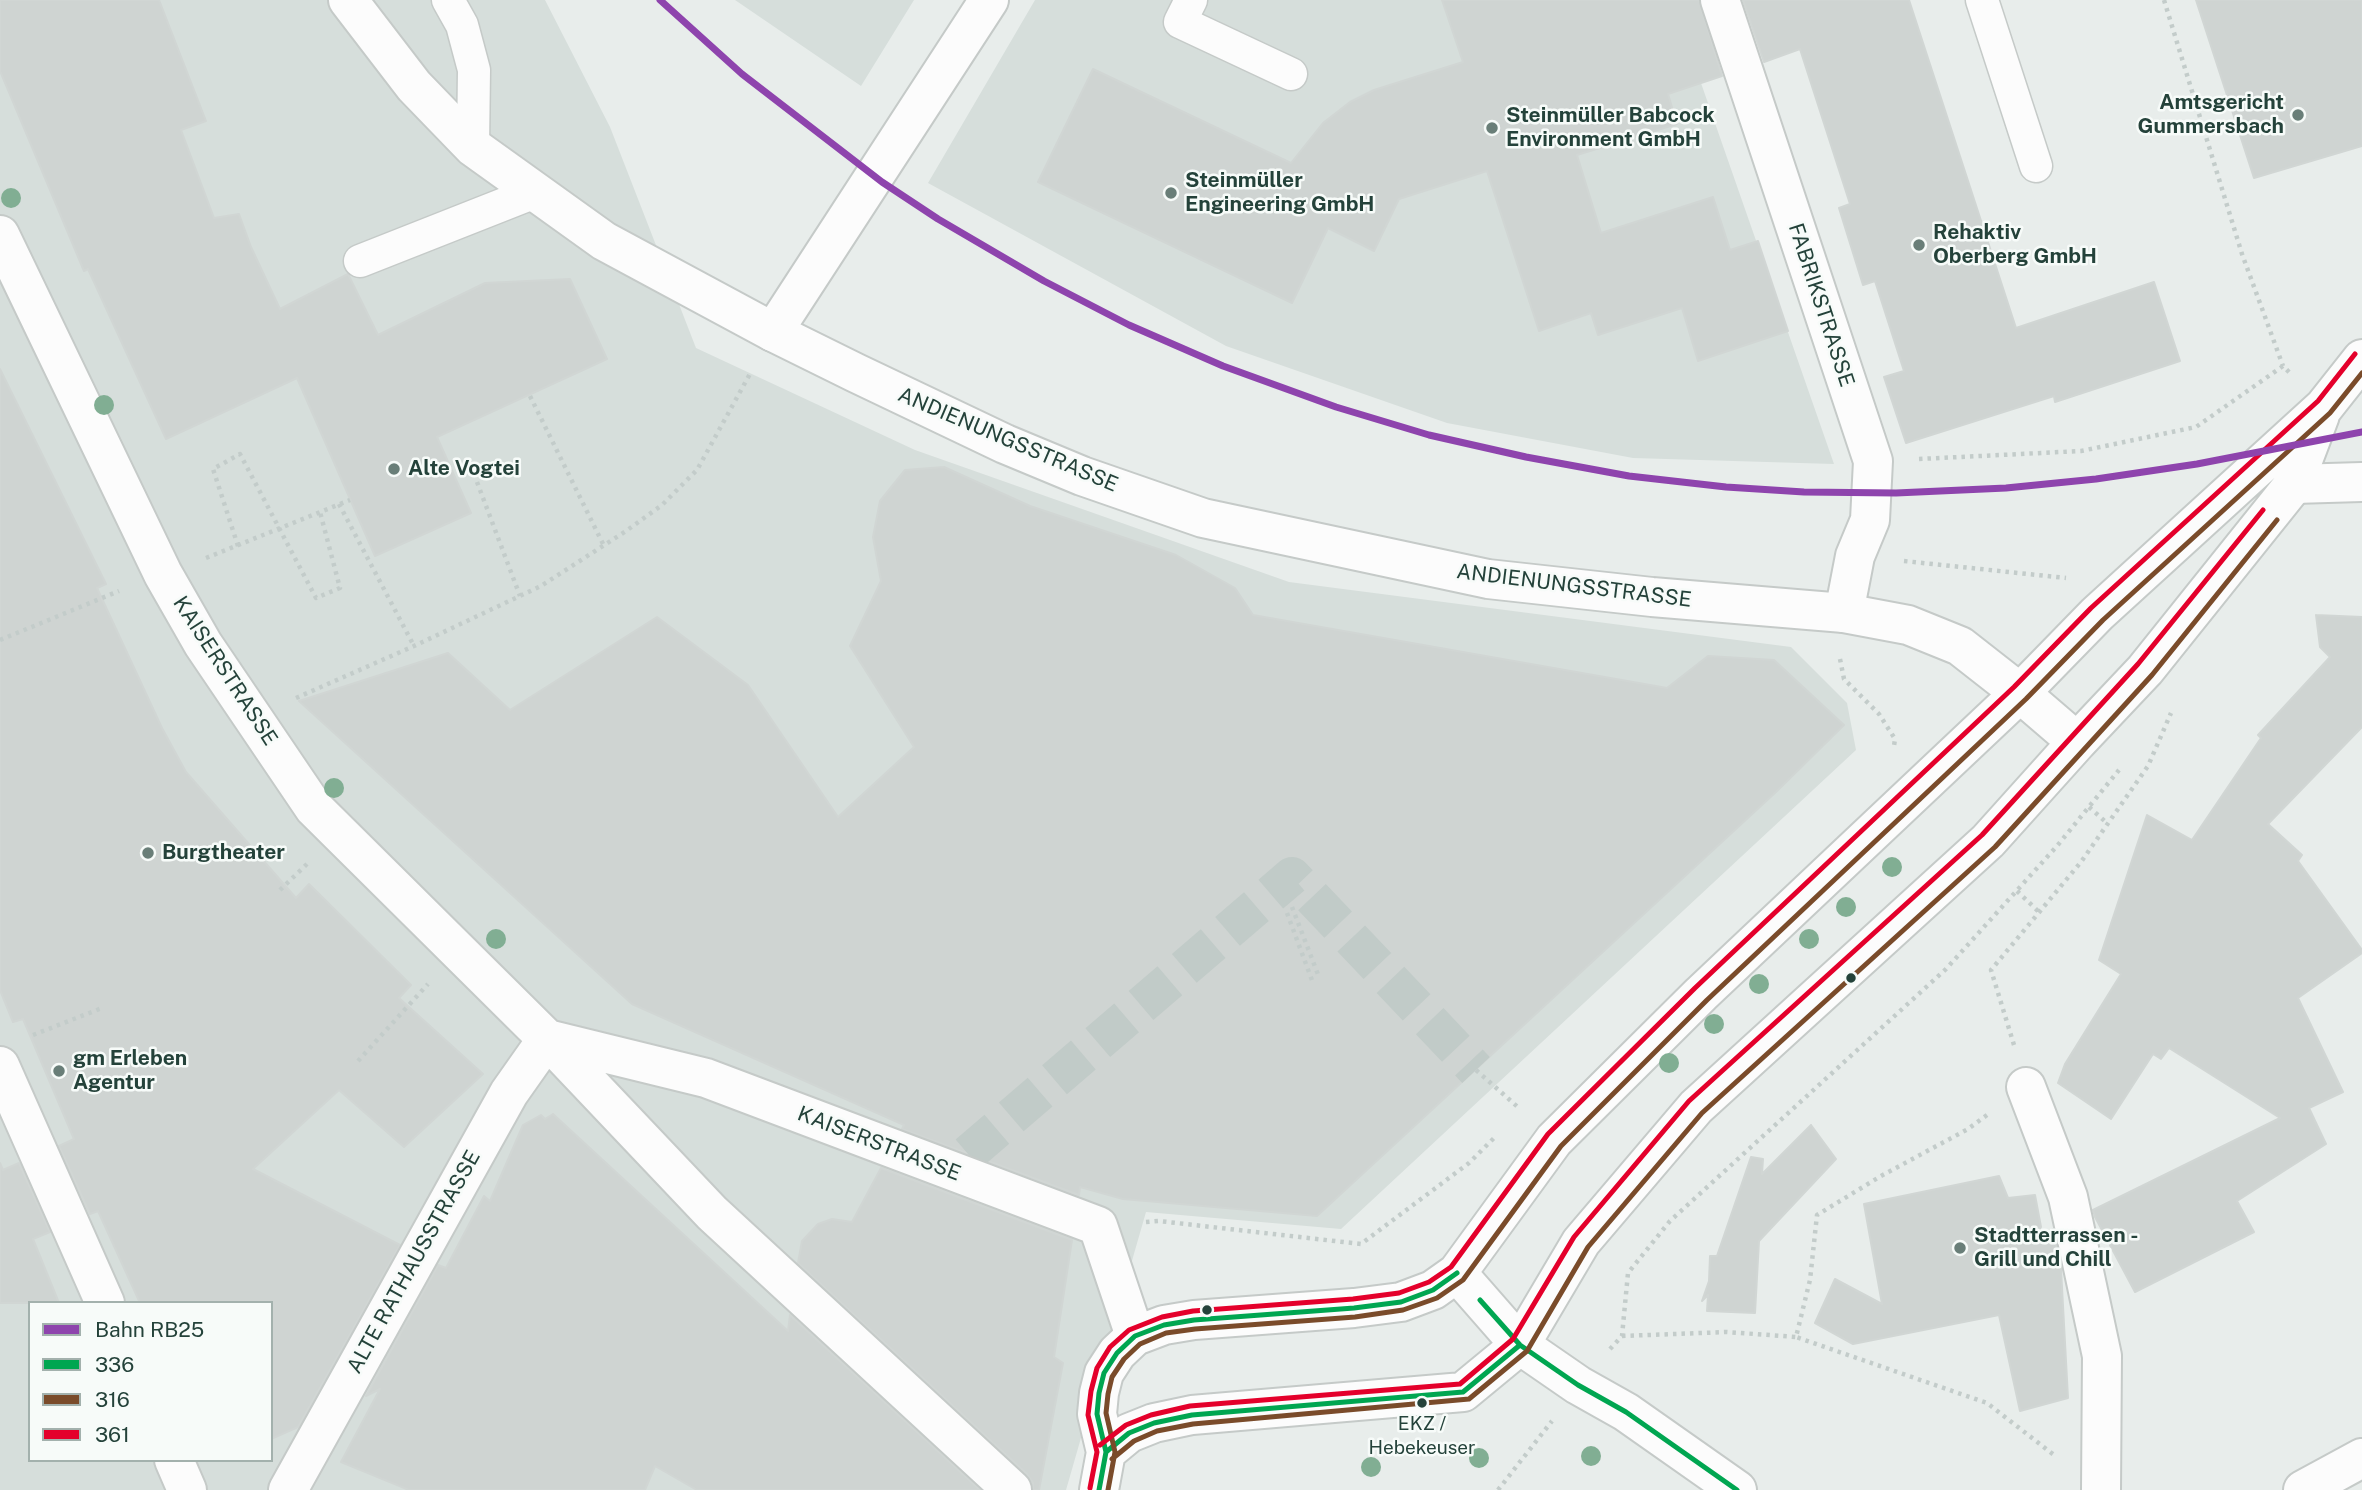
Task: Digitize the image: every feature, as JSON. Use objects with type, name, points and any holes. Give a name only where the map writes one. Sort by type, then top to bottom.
[{"type":"street","name":"ANDIENUNGSSTRASSE","points":[[348,0],[414,86],[473,147],[604,242],[773,332],[1005,444],[1082,476],[1203,518],[1488,579],[1652,597],[1844,613],[1908,625],[1960,646],[2077,742]]},
{"type":"street","points":[[773,332],[989,0]]},
{"type":"street","name":"FABRIKSTRASSE","points":[[1720,0],[1873,461],[1870,520],[1855,556],[1844,613]]},
{"type":"street","name":"KAISERSTRASSE","points":[[0,235],[163,573],[204,644],[314,808],[547,1039],[712,1213],[1012,1490]]},
{"type":"street","points":[[1099,1490],[1105,1452],[1097,1414],[1099,1393],[1104,1373],[1117,1353],[1135,1336],[1164,1325],[1194,1320],[1401,1302],[1433,1290],[1457,1273],[1555,1140],[1701,994],[2020,693],[2097,614],[2324,407],[2362,359]]},
{"type":"street","points":[[1105,1452],[1129,1433],[1154,1423],[1192,1415],[1462,1392],[1520,1345],[1581,1242],[1696,1107],[1988,841],[2145,670],[2294,485],[2324,407]]},
{"type":"street","points":[[2294,485],[2362,482]]},
{"type":"street","name":"KAISERSTRASSE","points":[[547,1039],[706,1079],[962,1164],[1098,1226]]},
{"type":"street","name":"ALTE RATHAUSSTRASSE","points":[[288,1490],[509,1093],[547,1039]]},
{"type":"street","points":[[12,1052],[104,1301]]},
{"type":"street","points":[[2026,1087],[2068,1197],[2102,1356],[2101,1490]]},
{"type":"street","points":[[1098,1226],[1135,1336]]},
{"type":"street","points":[[1457,1273],[1520,1345],[1578,1385],[1626,1412],[1737,1490]]},
{"type":"street","points":[[2303,1490],[2362,1458]]},
{"type":"street","points":[[175,1462],[187,1490]]},
{"type":"lane","points":[[448,0],[462,25],[474,70],[473,147]]},
{"type":"lane","points":[[1191,0],[1181,22],[1291,74]]},
{"type":"lane","points":[[1982,0],[2036,166]]},
{"type":"lane","points":[[360,261],[535,192]]},
{"type":"path","points":[[2164,0],[2242,254],[2283,366],[2324,407]]},
{"type":"path","points":[[243,703],[298,698],[541,586],[604,546],[662,505],[697,470],[773,332]]},
{"type":"path","points":[[1873,461],[2081,452],[2196,427],[2283,366]]},
{"type":"path","points":[[530,396],[604,546]]},
{"type":"path","points":[[238,546],[213,469],[240,454],[316,598],[340,588],[320,512]]},
{"type":"path","points":[[477,482],[520,596]]},
{"type":"path","points":[[219,554],[350,500]]},
{"type":"path","points":[[339,504],[414,646]]},
{"type":"path","points":[[1855,556],[2068,578],[2097,614]]},
{"type":"path","points":[[0,639],[163,573]]},
{"type":"path","points":[[1844,613],[1839,661],[1844,679],[1879,714],[1895,739],[1894,751]]},
{"type":"path","points":[[2145,670],[2178,699]]},
{"type":"path","points":[[2160,721],[2178,699]]},
{"type":"path","points":[[1796,1337],[1810,1280],[1817,1215],[1881,1176],[1968,1129],[2026,1087],[1991,970],[2081,862],[2108,824],[2148,766],[2178,699]]},
{"type":"path","points":[[2058,1458],[1987,1403],[1796,1337],[1727,1332],[1622,1336],[1628,1273],[1670,1221],[1947,969],[2124,764]]},
{"type":"path","points":[[2089,807],[2108,824]]},
{"type":"path","points":[[2017,891],[2039,912]]},
{"type":"path","points":[[1292,907],[1319,977]]},
{"type":"path","points":[[1287,913],[1313,983]]},
{"type":"path","points":[[358,1061],[424,988]]},
{"type":"path","points":[[12,1052],[102,1008]]},
{"type":"path","points":[[1476,1070],[1555,1140]]},
{"type":"path","points":[[1512,1119],[1531,1101]]},
{"type":"path","points":[[1098,1226],[1159,1221],[1361,1244],[1469,1163],[1495,1136]]},
{"type":"path","points":[[1498,1490],[1578,1385]]},
{"type":"shaded area","points":[[0,0],[545,0],[610,127],[696,348],[915,450],[1289,582],[1791,647],[1847,703],[1856,750],[1341,1229],[1146,1212],[1066,1490],[0,1490]]},
{"type":"shaded area","points":[[735,0],[914,0],[861,86]]},
{"type":"shaded area","points":[[1035,0],[1672,0],[1834,464],[1633,458],[1447,423],[1226,346],[928,183]]},
{"type":"building","points":[[0,0],[159,0],[206,121],[181,130],[214,218],[239,214],[280,309],[348,274],[378,335],[485,283],[570,279],[607,359],[437,437],[471,513],[375,556],[297,378],[166,439],[88,269],[84,271],[0,71]]},
{"type":"building","points":[[1442,0],[1699,0],[1722,76],[1668,94],[1677,124],[1577,155],[1601,233],[1713,197],[1730,250],[1758,241],[1788,331],[1698,361],[1682,308],[1598,335],[1591,313],[1539,331],[1487,171],[1399,199],[1374,251],[1328,228],[1292,303],[1038,182],[1093,69],[1291,163],[1323,123],[1350,102],[1374,90],[1463,62]]},
{"type":"building","name":"Rehaktiv Oberberg GmbH","points":[[1743,0],[1909,0],[2016,328],[2154,282],[2180,361],[2055,402],[2054,396],[1906,443],[1884,377],[1904,371],[1875,281],[1863,285],[1839,208],[1850,204],[1800,49],[1764,62]]},
{"type":"building","name":"Amtsgericht Gummersbach","points":[[2196,0],[2362,0],[2362,146],[2254,178]]},
{"type":"building","points":[[0,369],[106,584],[97,588],[162,728],[186,772],[296,898],[309,884],[411,985],[399,998],[483,1074],[404,1147],[339,1090],[253,1169],[400,1245],[298,1427],[273,1438],[273,1301],[139,1301],[98,1211],[90,1214],[59,1146],[74,1139],[23,1019],[13,1022],[0,990]]},
{"type":"building","points":[[944,467],[1030,506],[1176,555],[1235,588],[1253,615],[1667,688],[1708,656],[1774,660],[1844,725],[1776,792],[1317,1216],[1123,1199],[1080,1187],[1079,1195],[902,1129],[904,1125],[632,1004],[299,701],[448,653],[510,710],[657,617],[748,685],[838,817],[914,747],[850,646],[881,581],[873,537],[880,501],[905,470]]},
{"type":"building","points":[[2316,615],[2362,617],[2362,727],[2268,824],[2302,855],[2298,861],[2362,950],[2362,953],[2298,998],[2343,1092],[2309,1108],[2326,1144],[2237,1201],[2254,1232],[2135,1292],[2093,1210],[2280,1118],[2169,1048],[2161,1059],[2153,1054],[2111,1119],[2058,1083],[2065,1064],[2121,974],[2099,960],[2147,815],[2192,840],[2261,738],[2258,735],[2330,657],[2320,647]]},
{"type":"building","points":[[553,1114],[788,1331],[790,1315],[980,1490],[697,1490],[655,1466],[645,1490],[409,1490],[341,1462],[380,1389],[366,1396],[438,1265],[446,1268],[484,1196],[490,1201],[523,1125],[541,1115],[545,1119]]},
{"type":"building","points":[[1811,1125],[1836,1159],[1759,1241],[1755,1313],[1707,1311],[1708,1295],[1702,1301],[1709,1281],[1710,1256],[1717,1256],[1751,1157],[1763,1159],[1762,1174]]},
{"type":"building","points":[[0,1163],[3,1170],[19,1163],[50,1232],[33,1239],[58,1301],[0,1303]]},
{"type":"building","points":[[881,1168],[1072,1240],[1054,1357],[1063,1363],[1039,1490],[1033,1490],[1033,1483],[1027,1474],[798,1263],[802,1241],[818,1224],[832,1219],[852,1222]]},
{"type":"building","name":"Stadtterrassen - Grill und Chill","points":[[1999,1176],[2008,1198],[2035,1195],[2041,1227],[2034,1238],[2053,1229],[2061,1269],[2068,1398],[2020,1411],[1999,1315],[1853,1344],[1815,1323],[1835,1279],[1882,1304],[1864,1204]]},
{"type":"tunnel","points":[[968,1154],[1292,876],[1476,1070]]},
{"type":"rail line","name":"RB25","points":[[660,0],[742,74],[882,182],[938,219],[1044,281],[1129,325],[1223,366],[1336,407],[1429,435],[1629,476],[1726,487],[1804,492],[1896,493],[2006,488],[2096,479],[2197,464],[2362,432]]},
{"type":"transit line","name":"361","points":[[1090,1488],[1097,1452],[1088,1415],[1091,1391],[1097,1368],[1110,1347],[1129,1330],[1162,1317],[1193,1311],[1399,1293],[1429,1282],[1451,1267],[1548,1134],[1695,988],[2014,687],[2091,608],[2318,401],[2355,354]]},
{"type":"transit line","name":"316","points":[[1108,1490],[1115,1452],[1106,1413],[1108,1394],[1112,1377],[1124,1359],[1140,1344],[1166,1333],[1195,1329],[1355,1317],[1403,1310],[1437,1298],[1463,1280],[1561,1146],[1707,1000],[2026,699],[2103,620],[2330,413],[2362,373]]},
{"type":"transit line","name":"361","points":[[1100,1445],[1126,1425],[1151,1415],[1190,1406],[1460,1384],[1513,1339],[1574,1237],[1689,1101],[1982,835],[2138,664],[2263,510]]},
{"type":"transit line","name":"316","points":[[1112,1459],[1134,1441],[1157,1431],[1193,1424],[1469,1399],[1527,1351],[1588,1247],[1702,1113],[1995,847],[2152,675],[2277,520]]},
{"type":"transit line","name":"336","points":[[1099,1490],[1106,1452],[1097,1414],[1099,1393],[1104,1373],[1117,1353],[1135,1336],[1164,1325],[1194,1320],[1401,1302],[1433,1290],[1457,1273]]},
{"type":"transit line","name":"336","points":[[1480,1300],[1520,1345],[1578,1385],[1626,1412],[1737,1490]]},
{"type":"transit line","name":"336","points":[[1106,1452],[1129,1433],[1154,1423],[1192,1415],[1463,1392],[1520,1345]]},
{"type":"place","name":"Amtsgericht Gummersbach","points":[[2298,115]]},
{"type":"place","name":"Steinmüller Babcock Environment GmbH","points":[[1492,128]]},
{"type":"place","name":"Steinmüller Engineering GmbH","points":[[1171,193]]},
{"type":"place","name":"Rehaktiv Oberberg GmbH","points":[[1919,245]]},
{"type":"place","name":"Alte Vogtei","points":[[394,469]]},
{"type":"place","name":"Burgtheater","points":[[148,853]]},
{"type":"place","name":"gm Erleben Agentur","points":[[59,1071]]},
{"type":"place","name":"Stadtterrassen - Grill und Chill","points":[[1960,1248]]},
{"type":"place","name":"EKZ / Hebekeuser","points":[[1422,1403]]}]
